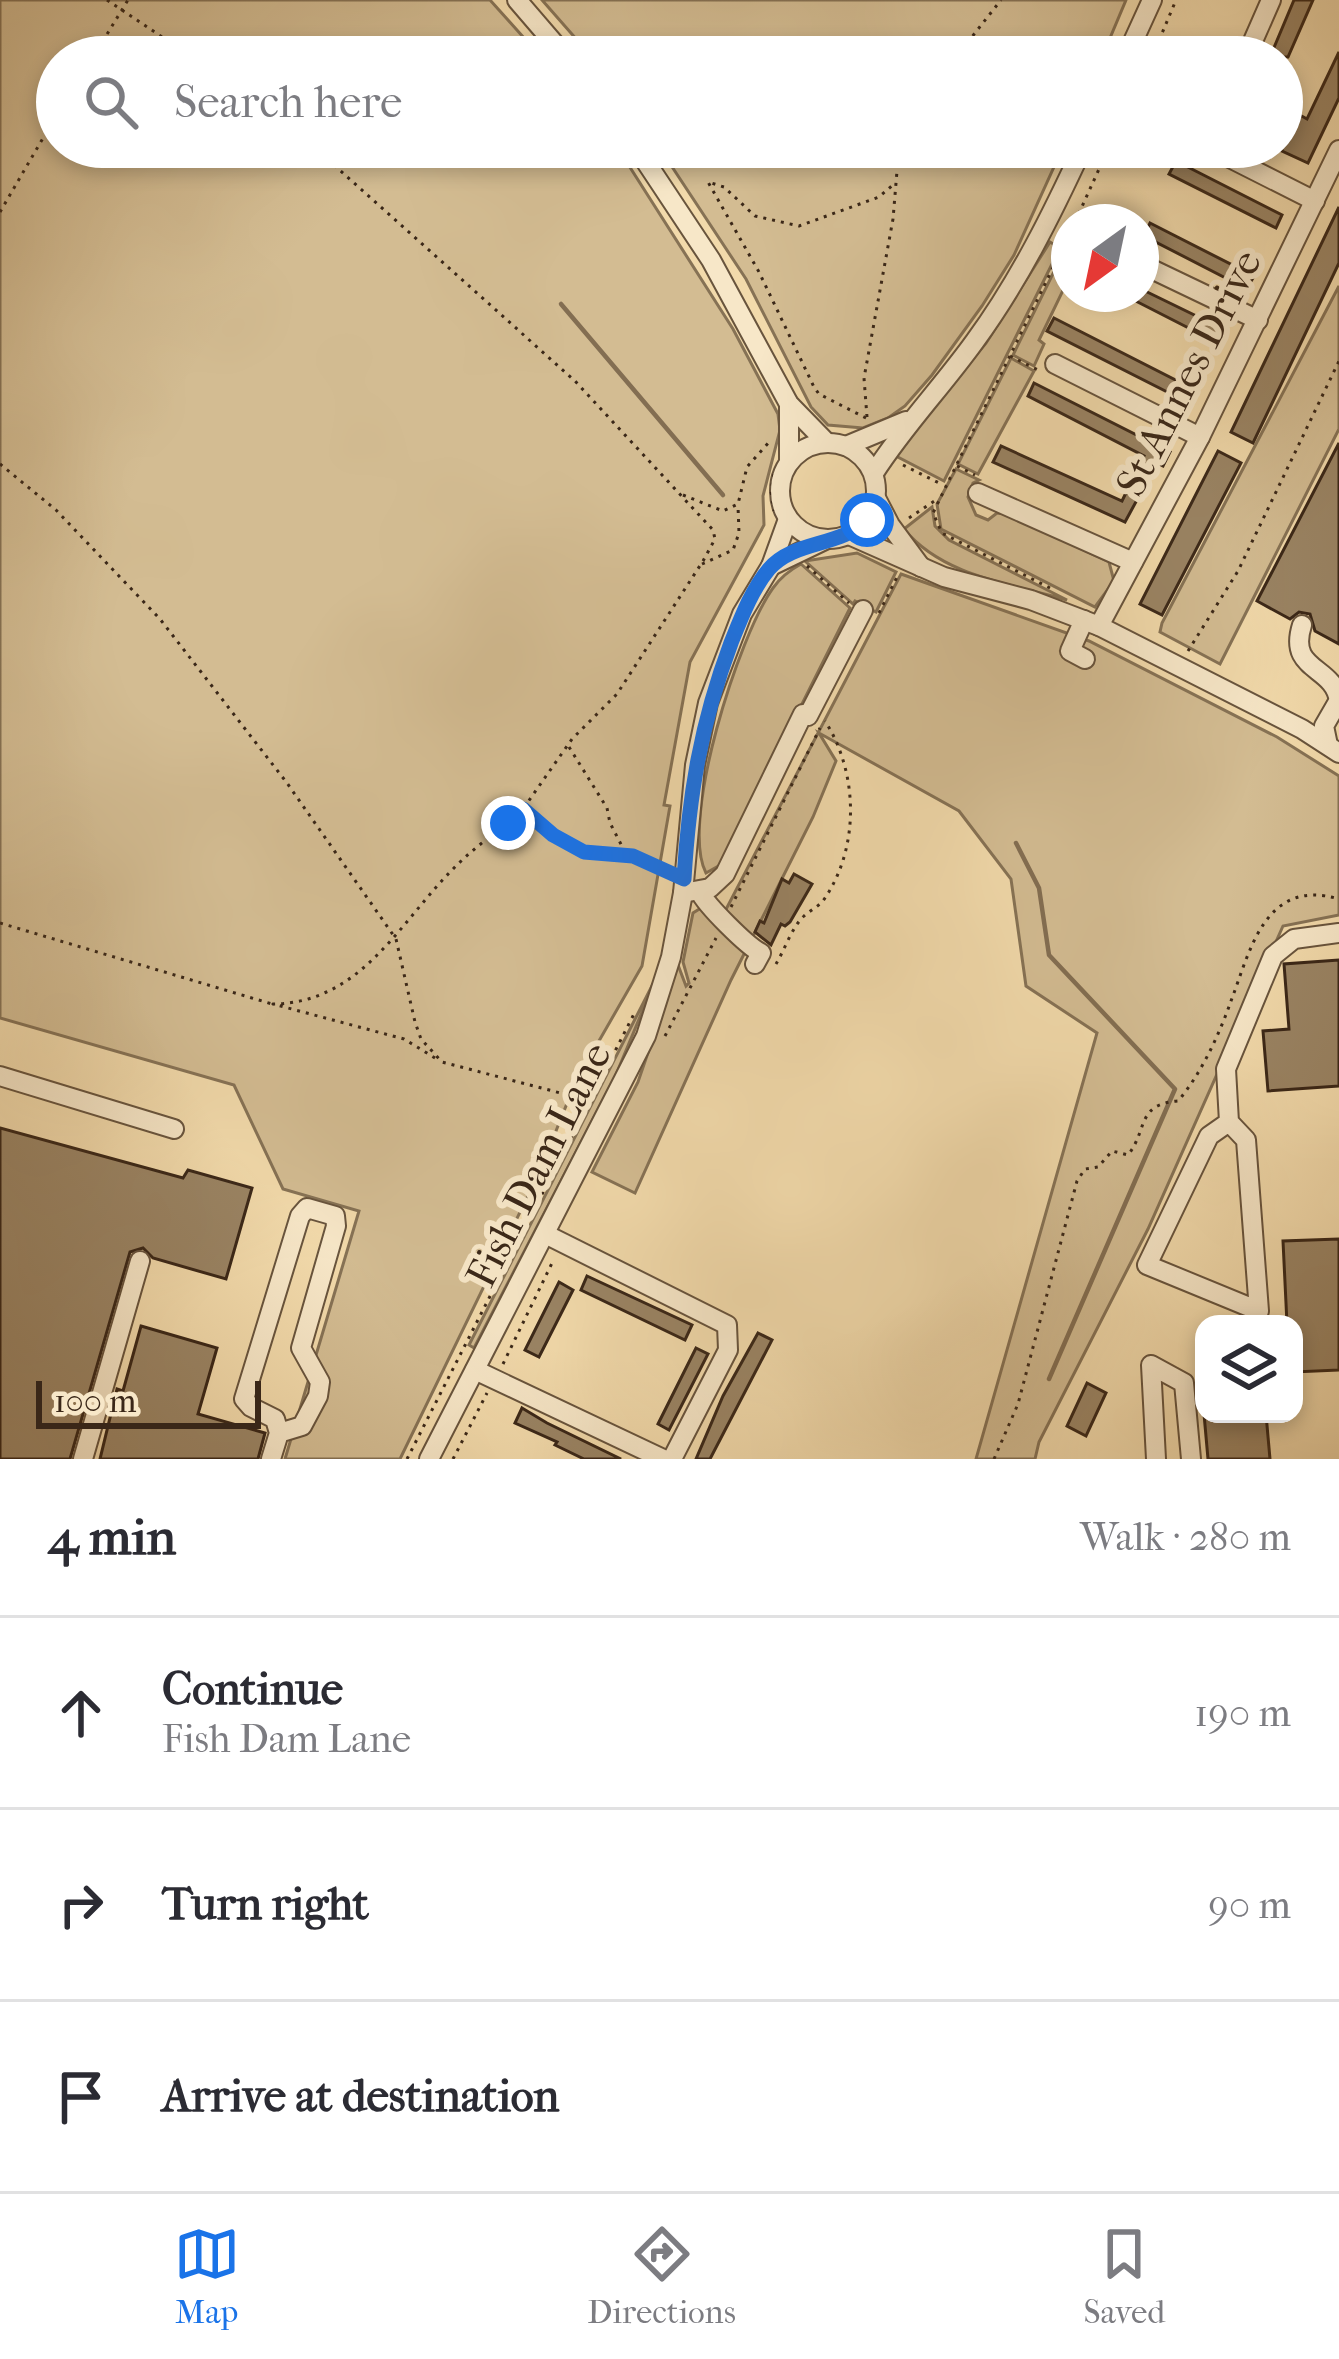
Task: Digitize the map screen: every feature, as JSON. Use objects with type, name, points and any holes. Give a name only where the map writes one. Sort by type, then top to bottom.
[{"type":"street","points":[[517,0],[548,36]]},
{"type":"street","points":[[1136,36],[1152,0]]},
{"type":"street","points":[[1255,36],[1271,0]]},
{"type":"street","name":"St Annes Drive","points":[[1091,623],[1133,562],[1200,437],[1339,150]]},
{"type":"street","points":[[650,168],[711,260],[789,404],[826,442]]},
{"type":"street","points":[[771,566],[825,540],[849,535],[867,520],[876,498],[879,465],[1005,296],[1072,168]]},
{"type":"street","points":[[1250,168],[1315,201]]},
{"type":"street","points":[[1159,273],[1258,320]]},
{"type":"street","points":[[1055,364],[1200,437]]},
{"type":"street","points":[[789,404],[782,520],[825,540]]},
{"type":"street","points":[[846,446],[910,418]]},
{"type":"street","points":[[784,462],[805,448],[826,442],[846,446],[879,465]]},
{"type":"street","points":[[982,494],[1133,562]]},
{"type":"street","points":[[876,498],[904,566]]},
{"type":"street","name":"Fish Dam Lane","points":[[429,1459],[475,1370],[554,1238],[646,1036],[689,888],[695,765],[708,703],[742,614],[771,566],[782,520]]},
{"type":"street","points":[[849,535],[904,566],[1091,623],[1330,741],[1339,700],[1332,681],[1303,658],[1298,641],[1302,625]]},
{"type":"street","points":[[689,888],[715,885],[725,874],[803,714],[808,716],[863,610]]},
{"type":"street","points":[[1085,658],[1070,651],[1091,623]]},
{"type":"street","points":[[689,888],[761,953],[755,964]]},
{"type":"street","points":[[1229,1122],[1209,1136],[1147,1265],[1259,1311],[1246,1140],[1229,1122],[1226,1070],[1273,956],[1294,939],[1339,933]]},
{"type":"street","points":[[0,1076],[174,1129]]},
{"type":"street","points":[[271,1459],[279,1433],[269,1414],[250,1407],[244,1399],[300,1216],[307,1208],[334,1216],[336,1226],[301,1348],[320,1382],[302,1426],[279,1433]]},
{"type":"street","points":[[475,1370],[668,1459],[728,1350],[727,1325],[554,1238]]},
{"type":"street","points":[[82,1459],[140,1261]]},
{"type":"street","points":[[1156,1459],[1151,1365],[1184,1383],[1191,1459]]},
{"type":"path","points":[[107,0],[165,36]]},
{"type":"path","points":[[106,36],[128,0]]},
{"type":"path","points":[[973,36],[1001,0]]},
{"type":"path","points":[[1161,36],[1176,0]]},
{"type":"path","points":[[0,212],[36,150]]},
{"type":"path","points":[[273,1004],[309,1003],[379,956],[474,849],[523,809],[586,722],[617,694],[715,539],[682,495],[575,381],[337,168]]},
{"type":"path","points":[[895,183],[879,197],[799,226],[755,216],[724,187],[708,182],[759,272],[814,387],[868,423],[864,378],[890,240],[897,168]]},
{"type":"path","points":[[1083,204],[1099,168]]},
{"type":"path","points":[[1051,272],[933,514],[942,533],[1066,596]]},
{"type":"path","points":[[1010,356],[1034,368]]},
{"type":"path","points":[[1185,657],[1238,571],[1339,361]]},
{"type":"path","points":[[701,564],[733,550],[739,533],[738,504],[751,460],[776,437]]},
{"type":"path","points":[[782,520],[771,491],[784,462]]},
{"type":"path","points":[[0,464],[56,510],[160,619],[287,783],[393,935],[421,1039],[442,1062]]},
{"type":"path","points":[[879,465],[944,486]]},
{"type":"path","points":[[955,465],[982,494]]},
{"type":"path","points":[[682,495],[723,511],[738,504]]},
{"type":"path","points":[[804,559],[801,561],[845,601],[877,617],[904,566]]},
{"type":"path","points":[[776,964],[800,922],[825,899],[849,834],[846,772],[824,719]]},
{"type":"path","points":[[568,745],[607,808],[627,855]]},
{"type":"path","points":[[523,809],[553,835],[584,852],[627,855],[689,888]]},
{"type":"path","points":[[0,923],[404,1039],[442,1062],[590,1101]]},
{"type":"path","points":[[407,1459],[636,1009]]},
{"type":"path","points":[[994,1459],[1018,1404],[1077,1181],[1085,1169],[1098,1167],[1112,1151],[1128,1155],[1144,1115],[1162,1102],[1178,1101]]},
{"type":"path","points":[[453,1459],[495,1380],[554,1238]]},
{"type":"shaded area","points":[[0,0],[490,0],[522,36],[36,36],[36,168],[630,168],[733,329],[778,414],[780,430],[763,496],[764,525],[690,662],[642,966],[576,1081],[540,1171],[400,1459],[285,1459],[359,1211],[283,1189],[234,1085],[0,1018]]},
{"type":"shaded area","points":[[542,0],[1126,0],[1111,36],[574,36]]},
{"type":"shaded area","points":[[673,168],[1053,168],[1014,255],[932,375],[905,406],[863,428],[828,425],[811,407],[746,279]]},
{"type":"shaded area","points":[[1051,243],[1051,266],[944,481],[894,455],[986,343]]},
{"type":"shaded area","points":[[1051,278],[1053,312],[1039,340],[1044,344],[1034,366],[1013,355]]},
{"type":"shaded area","points":[[1339,286],[1339,429],[1220,664],[1160,632],[1162,623]]},
{"type":"shaded area","points":[[1011,358],[1034,371],[978,474],[958,464]]},
{"type":"shaded area","points":[[956,469],[979,480],[968,497],[976,515],[988,520],[997,513],[1007,514],[1109,562],[1114,581],[1095,607],[941,529],[937,504]]},
{"type":"shaded area","points":[[932,507],[935,526],[949,540],[1067,600],[979,576],[938,558],[904,529]]},
{"type":"shaded area","points":[[857,553],[896,572],[876,612],[853,604],[805,561]]},
{"type":"shaded area","points":[[801,564],[850,608],[722,864],[706,873],[700,814],[730,685],[773,588]]},
{"type":"shaded area","points":[[901,574],[1089,641],[1277,737],[1339,776],[1339,915],[1283,926],[1148,1229],[1039,1442],[1035,1459],[976,1459],[1097,1033],[1026,986],[1011,879],[959,811],[819,733],[836,761],[635,1193],[592,1172],[638,1082],[678,965],[686,986],[689,983],[683,962],[693,913],[701,908],[721,919]]},
{"type":"shaded area","points":[[657,976],[615,1077],[474,1348],[469,1345]]},
{"type":"building","points":[[1294,0],[1313,0],[1297,36],[1279,36]]},
{"type":"building","points":[[1339,52],[1339,98],[1308,163],[1303,161],[1303,117],[1307,119]]},
{"type":"building","points":[[1172,168],[1190,168],[1282,215],[1276,228],[1169,174]]},
{"type":"building","points":[[1339,207],[1339,263],[1253,443],[1231,432]]},
{"type":"building","points":[[1159,228],[1254,276],[1247,289],[1159,244]]},
{"type":"building","points":[[1159,298],[1227,331],[1220,344],[1157,312]]},
{"type":"building","points":[[1054,318],[1197,391],[1191,404],[1047,331]]},
{"type":"building","points":[[1034,383],[1170,452],[1163,466],[1157,463],[1125,522],[993,462],[1001,446],[1122,501],[1144,456],[1028,396]]},
{"type":"building","points":[[1339,443],[1339,644],[1315,631],[1310,614],[1299,612],[1290,619],[1257,601]]},
{"type":"building","points":[[1218,451],[1241,463],[1162,615],[1140,604]]},
{"type":"building","points":[[794,874],[812,884],[771,945],[755,932],[760,921],[764,923],[782,879],[789,883]]},
{"type":"building","points":[[1339,960],[1339,1086],[1268,1091],[1263,1031],[1289,1029],[1284,964]]},
{"type":"building","points":[[0,1128],[183,1178],[188,1170],[252,1188],[226,1279],[153,1258],[143,1248],[130,1252],[70,1459],[0,1459]]},
{"type":"building","points":[[1339,1239],[1339,1370],[1303,1372],[1303,1315],[1287,1315],[1283,1241]]},
{"type":"building","points":[[587,1276],[692,1325],[685,1340],[581,1290]]},
{"type":"building","points":[[559,1282],[573,1290],[539,1357],[525,1350]]},
{"type":"building","points":[[141,1326],[217,1348],[198,1414],[265,1433],[258,1459],[100,1459],[117,1389],[123,1391]]},
{"type":"building","points":[[758,1333],[772,1340],[710,1459],[696,1459],[723,1396]]},
{"type":"building","points":[[696,1348],[708,1354],[669,1430],[658,1424]]},
{"type":"building","points":[[1087,1383],[1106,1393],[1086,1436],[1067,1426]]},
{"type":"building","points":[[522,1408],[621,1459],[584,1459],[555,1445],[557,1442],[515,1423]]},
{"type":"building","points":[[1205,1423],[1267,1423],[1270,1459],[1208,1459]]},
{"type":"waterway","points":[[561,304],[723,495]]},
{"type":"waterway","points":[[1016,843],[1039,888],[1049,955],[1175,1089],[1049,1379]]},
{"type":"route","points":[[508,823],[523,809],[553,835],[584,852],[633,856],[684,879],[695,765],[708,703],[742,614],[771,566],[825,540],[849,535],[867,520]]}]
